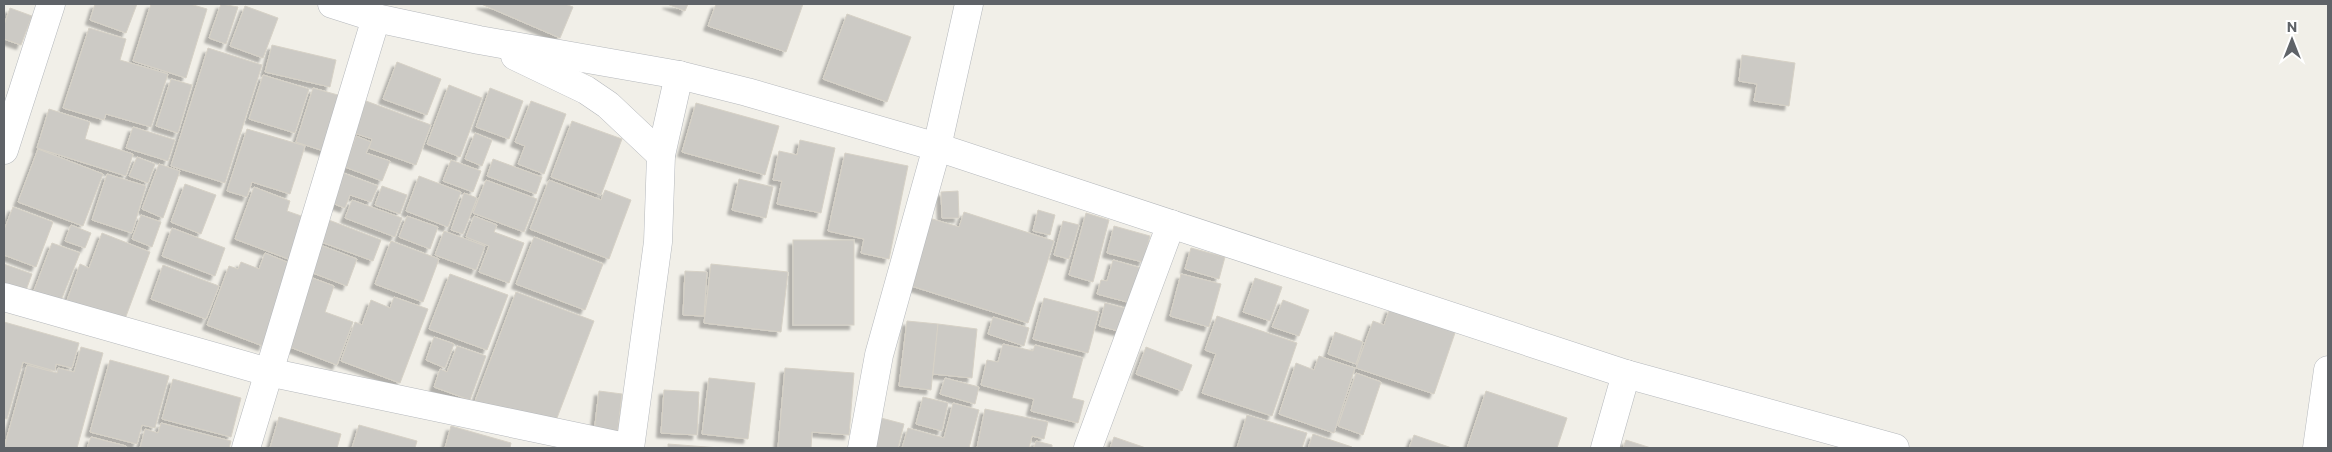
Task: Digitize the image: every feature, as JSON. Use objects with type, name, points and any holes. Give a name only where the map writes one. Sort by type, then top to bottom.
[{"type":"street","points":[[4,150],[51,4]]},
{"type":"street","points":[[332,4],[376,18],[479,40],[679,75],[747,92],[936,147],[1626,374],[1895,448]]},
{"type":"street","points":[[862,448],[879,355],[936,147],[969,4]]},
{"type":"street","points":[[246,448],[376,18]]},
{"type":"street","points":[[479,40],[586,90],[608,105],[661,155]]},
{"type":"street","points":[[4,297],[268,372],[630,448],[658,242],[661,155],[679,75]]},
{"type":"street","points":[[1088,448],[1171,224]]},
{"type":"street","points":[[2317,448],[2328,370]]},
{"type":"street","points":[[1604,448],[1626,374]]},
{"type":"building","points":[[95,4],[137,4],[126,33],[90,20]]},
{"type":"building","points":[[151,4],[190,4],[207,9],[186,78],[133,61]]},
{"type":"building","points":[[221,4],[238,7],[226,44],[209,38]]},
{"type":"building","points":[[481,4],[565,4],[573,7],[560,38]]},
{"type":"building","points":[[667,4],[688,4],[685,11]]},
{"type":"building","points":[[716,4],[803,4],[786,52],[708,26]]},
{"type":"building","points":[[245,6],[278,18],[263,58],[230,46]]},
{"type":"building","points":[[10,8],[32,16],[21,45],[4,39],[4,25]]},
{"type":"building","points":[[847,14],[911,37],[887,102],[823,79]]},
{"type":"building","points":[[89,28],[126,39],[120,60],[168,74],[151,127],[106,114],[104,120],[63,108]]},
{"type":"building","points":[[272,45],[336,60],[330,87],[265,72]]},
{"type":"building","points":[[208,48],[262,65],[225,183],[171,166]]},
{"type":"building","points":[[1742,55],[1795,63],[1789,106],[1754,101],[1757,84],[1739,81]]},
{"type":"building","points":[[397,62],[441,79],[427,115],[383,99]]},
{"type":"building","points":[[263,75],[309,89],[295,133],[249,119]]},
{"type":"building","points":[[171,79],[192,85],[178,133],[156,126]]},
{"type":"building","points":[[449,85],[482,98],[460,157],[427,144]]},
{"type":"building","points":[[313,88],[345,97],[327,152],[296,142]]},
{"type":"building","points":[[490,88],[523,101],[509,139],[476,127]]},
{"type":"building","points":[[366,101],[431,125],[416,165],[369,148],[372,139],[354,133]]},
{"type":"building","points":[[531,101],[566,114],[544,174],[518,164],[525,146],[515,142]]},
{"type":"building","points":[[696,103],[779,126],[765,175],[682,152]]},
{"type":"building","points":[[49,109],[90,122],[85,139],[133,154],[126,176],[37,148]]},
{"type":"building","points":[[572,121],[622,139],[601,195],[551,177]]},
{"type":"building","points":[[133,127],[175,140],[168,161],[126,148]]},
{"type":"building","points":[[247,129],[305,146],[290,194],[252,182],[247,197],[227,191]]},
{"type":"building","points":[[475,133],[492,140],[482,166],[465,159]]},
{"type":"building","points":[[356,136],[371,142],[366,153],[390,161],[382,181],[345,167]]},
{"type":"building","points":[[800,140],[835,148],[821,213],[777,204],[782,181],[773,180],[779,151],[797,155]]},
{"type":"building","points":[[38,149],[103,174],[83,226],[18,202]]},
{"type":"building","points":[[845,153],[908,166],[889,259],[861,253],[864,239],[828,231]]},
{"type":"building","points":[[137,157],[155,164],[148,183],[129,176]]},
{"type":"building","points":[[493,159],[542,177],[536,194],[487,176]]},
{"type":"building","points":[[451,160],[481,171],[473,192],[443,181]]},
{"type":"building","points":[[159,164],[180,171],[163,218],[142,209]]},
{"type":"building","points":[[338,171],[378,186],[371,202],[350,195],[345,208],[326,201]]},
{"type":"building","points":[[107,174],[146,186],[132,233],[92,220]]},
{"type":"building","points":[[419,176],[461,192],[448,227],[406,211]]},
{"type":"building","points":[[739,179],[773,187],[766,218],[732,210]]},
{"type":"building","points":[[486,180],[537,199],[524,232],[473,213]]},
{"type":"building","points":[[549,180],[601,200],[605,190],[631,200],[609,259],[530,229]]},
{"type":"building","points":[[185,184],[216,195],[201,234],[171,222]]},
{"type":"building","points":[[382,186],[407,195],[400,214],[375,205]]},
{"type":"building","points":[[254,187],[290,201],[287,211],[307,218],[291,260],[235,239]]},
{"type":"building","points":[[958,191],[959,218],[942,218],[941,192]]},
{"type":"building","points":[[464,193],[477,198],[463,234],[451,230]]},
{"type":"building","points":[[352,200],[402,218],[395,237],[345,218]]},
{"type":"building","points":[[13,207],[53,222],[36,267],[4,255],[4,230]]},
{"type":"building","points":[[1038,210],[1055,215],[1050,235],[1033,231]]},
{"type":"building","points":[[964,212],[1054,241],[1028,323],[905,284],[926,217],[959,227]]},
{"type":"building","points":[[1086,213],[1109,220],[1093,282],[1069,275]]},
{"type":"building","points":[[141,215],[161,222],[152,247],[132,239]]},
{"type":"building","points":[[407,216],[438,227],[430,249],[399,237]]},
{"type":"building","points":[[474,216],[497,225],[494,232],[524,243],[509,283],[479,272],[489,246],[466,237]]},
{"type":"building","points":[[321,217],[381,240],[373,261],[313,239]]},
{"type":"building","points":[[1063,221],[1079,225],[1069,259],[1054,255]]},
{"type":"building","points":[[71,225],[91,233],[85,248],[65,241]]},
{"type":"building","points":[[1114,226],[1150,236],[1143,262],[1107,253]]},
{"type":"building","points":[[172,228],[225,248],[215,276],[162,256]]},
{"type":"building","points":[[444,231],[485,246],[476,270],[435,255]]},
{"type":"building","points":[[102,233],[150,252],[122,327],[65,306],[80,264],[89,268]]},
{"type":"building","points":[[534,237],[603,264],[585,310],[516,284]]},
{"type":"building","points":[[793,240],[854,240],[854,325],[793,325]]},
{"type":"building","points":[[391,241],[439,259],[423,302],[375,284]]},
{"type":"building","points":[[52,243],[80,253],[60,303],[33,293]]},
{"type":"building","points":[[315,243],[357,259],[347,286],[305,270]]},
{"type":"building","points":[[1191,248],[1225,257],[1219,279],[1185,269]]},
{"type":"building","points":[[265,253],[294,265],[263,346],[207,325],[229,266],[238,269],[241,262],[259,269]]},
{"type":"building","points":[[1113,260],[1141,268],[1131,303],[1097,294],[1101,280],[1107,281]]},
{"type":"building","points":[[4,264],[32,274],[25,293],[4,285]]},
{"type":"building","points":[[711,264],[788,272],[781,332],[704,323]]},
{"type":"building","points":[[163,265],[219,286],[206,319],[151,299]]},
{"type":"building","points":[[685,271],[707,272],[704,316],[683,315]]},
{"type":"building","points":[[450,274],[508,295],[487,350],[429,329]]},
{"type":"building","points":[[1181,274],[1221,284],[1209,327],[1170,316]]},
{"type":"building","points":[[307,276],[334,286],[325,312],[353,322],[337,365],[282,344]]},
{"type":"building","points":[[1255,278],[1282,287],[1270,321],[1243,312]]},
{"type":"building","points":[[516,292],[594,321],[552,431],[475,401]]},
{"type":"building","points":[[394,297],[428,309],[400,383],[341,361],[355,322],[362,325],[371,300],[390,308]]},
{"type":"building","points":[[1044,298],[1099,312],[1088,353],[1033,339]]},
{"type":"building","points":[[1283,300],[1309,310],[1299,336],[1272,327]]},
{"type":"building","points":[[1105,303],[1132,310],[1126,333],[1099,326]]},
{"type":"building","points":[[1390,308],[1456,330],[1434,394],[1356,368],[1373,321],[1384,325]]},
{"type":"building","points":[[1217,316],[1297,343],[1272,416],[1202,393],[1216,354],[1205,350]]},
{"type":"building","points":[[993,317],[1029,328],[1024,346],[988,334]]},
{"type":"building","points":[[907,321],[938,324],[931,390],[899,386]]},
{"type":"building","points":[[4,322],[79,343],[72,368],[56,364],[55,371],[23,362],[7,419],[4,418]]},
{"type":"building","points":[[938,324],[977,329],[972,378],[933,374]]},
{"type":"building","points":[[1335,332],[1363,342],[1356,364],[1328,354]]},
{"type":"building","points":[[434,337],[454,344],[445,368],[426,360]]},
{"type":"building","points":[[1003,344],[1033,351],[1035,345],[1083,358],[1072,398],[1084,401],[1078,423],[1031,411],[1034,399],[981,385],[987,360],[998,362]]},
{"type":"building","points":[[457,346],[486,356],[470,400],[434,387],[440,369],[447,372]]},
{"type":"building","points":[[81,347],[103,353],[77,448],[4,448],[27,365],[57,373],[58,368],[74,372]]},
{"type":"building","points":[[1146,347],[1192,365],[1182,391],[1136,374]]},
{"type":"building","points":[[1319,356],[1355,368],[1334,433],[1279,414],[1296,363],[1314,370]]},
{"type":"building","points":[[110,360],[169,376],[155,428],[142,425],[137,444],[90,432]]},
{"type":"building","points":[[785,368],[854,373],[849,435],[812,432],[811,448],[778,448]]},
{"type":"building","points":[[1356,373],[1381,382],[1363,435],[1338,426]]},
{"type":"building","points":[[709,378],[755,383],[748,439],[702,434]]},
{"type":"building","points":[[945,378],[979,387],[975,404],[940,394]]},
{"type":"building","points":[[173,379],[241,398],[231,437],[162,419]]},
{"type":"building","points":[[664,390],[699,392],[697,435],[661,433]]},
{"type":"building","points":[[599,391],[622,394],[617,436],[594,433]]},
{"type":"building","points":[[1486,391],[1567,418],[1557,448],[1467,448]]},
{"type":"building","points":[[923,397],[948,403],[942,431],[916,424]]},
{"type":"building","points":[[953,403],[979,410],[969,448],[902,448],[908,428],[944,438]]},
{"type":"building","points":[[985,409],[1048,422],[1044,439],[1032,436],[1029,448],[977,448]]},
{"type":"building","points":[[1247,415],[1307,433],[1302,448],[1237,448]]},
{"type":"building","points":[[279,417],[341,434],[337,448],[270,448]]},
{"type":"building","points":[[881,418],[904,424],[898,448],[873,448]]},
{"type":"building","points":[[161,423],[231,441],[229,448],[140,448],[145,429],[158,433]]},
{"type":"building","points":[[359,425],[417,441],[415,448],[352,448]]},
{"type":"building","points":[[451,426],[511,443],[510,448],[445,448]]},
{"type":"building","points":[[1313,434],[1352,447],[1308,448]]},
{"type":"building","points":[[1414,435],[1452,448],[1409,448]]},
{"type":"building","points":[[91,437],[126,446],[125,448],[87,448]]},
{"type":"building","points":[[1114,437],[1146,448],[1110,448]]},
{"type":"building","points":[[1626,440],[1651,448],[1623,448]]},
{"type":"building","points":[[1036,441],[1052,445],[1052,448],[1034,448]]},
{"type":"building","points":[[668,444],[720,448],[668,448]]}]
